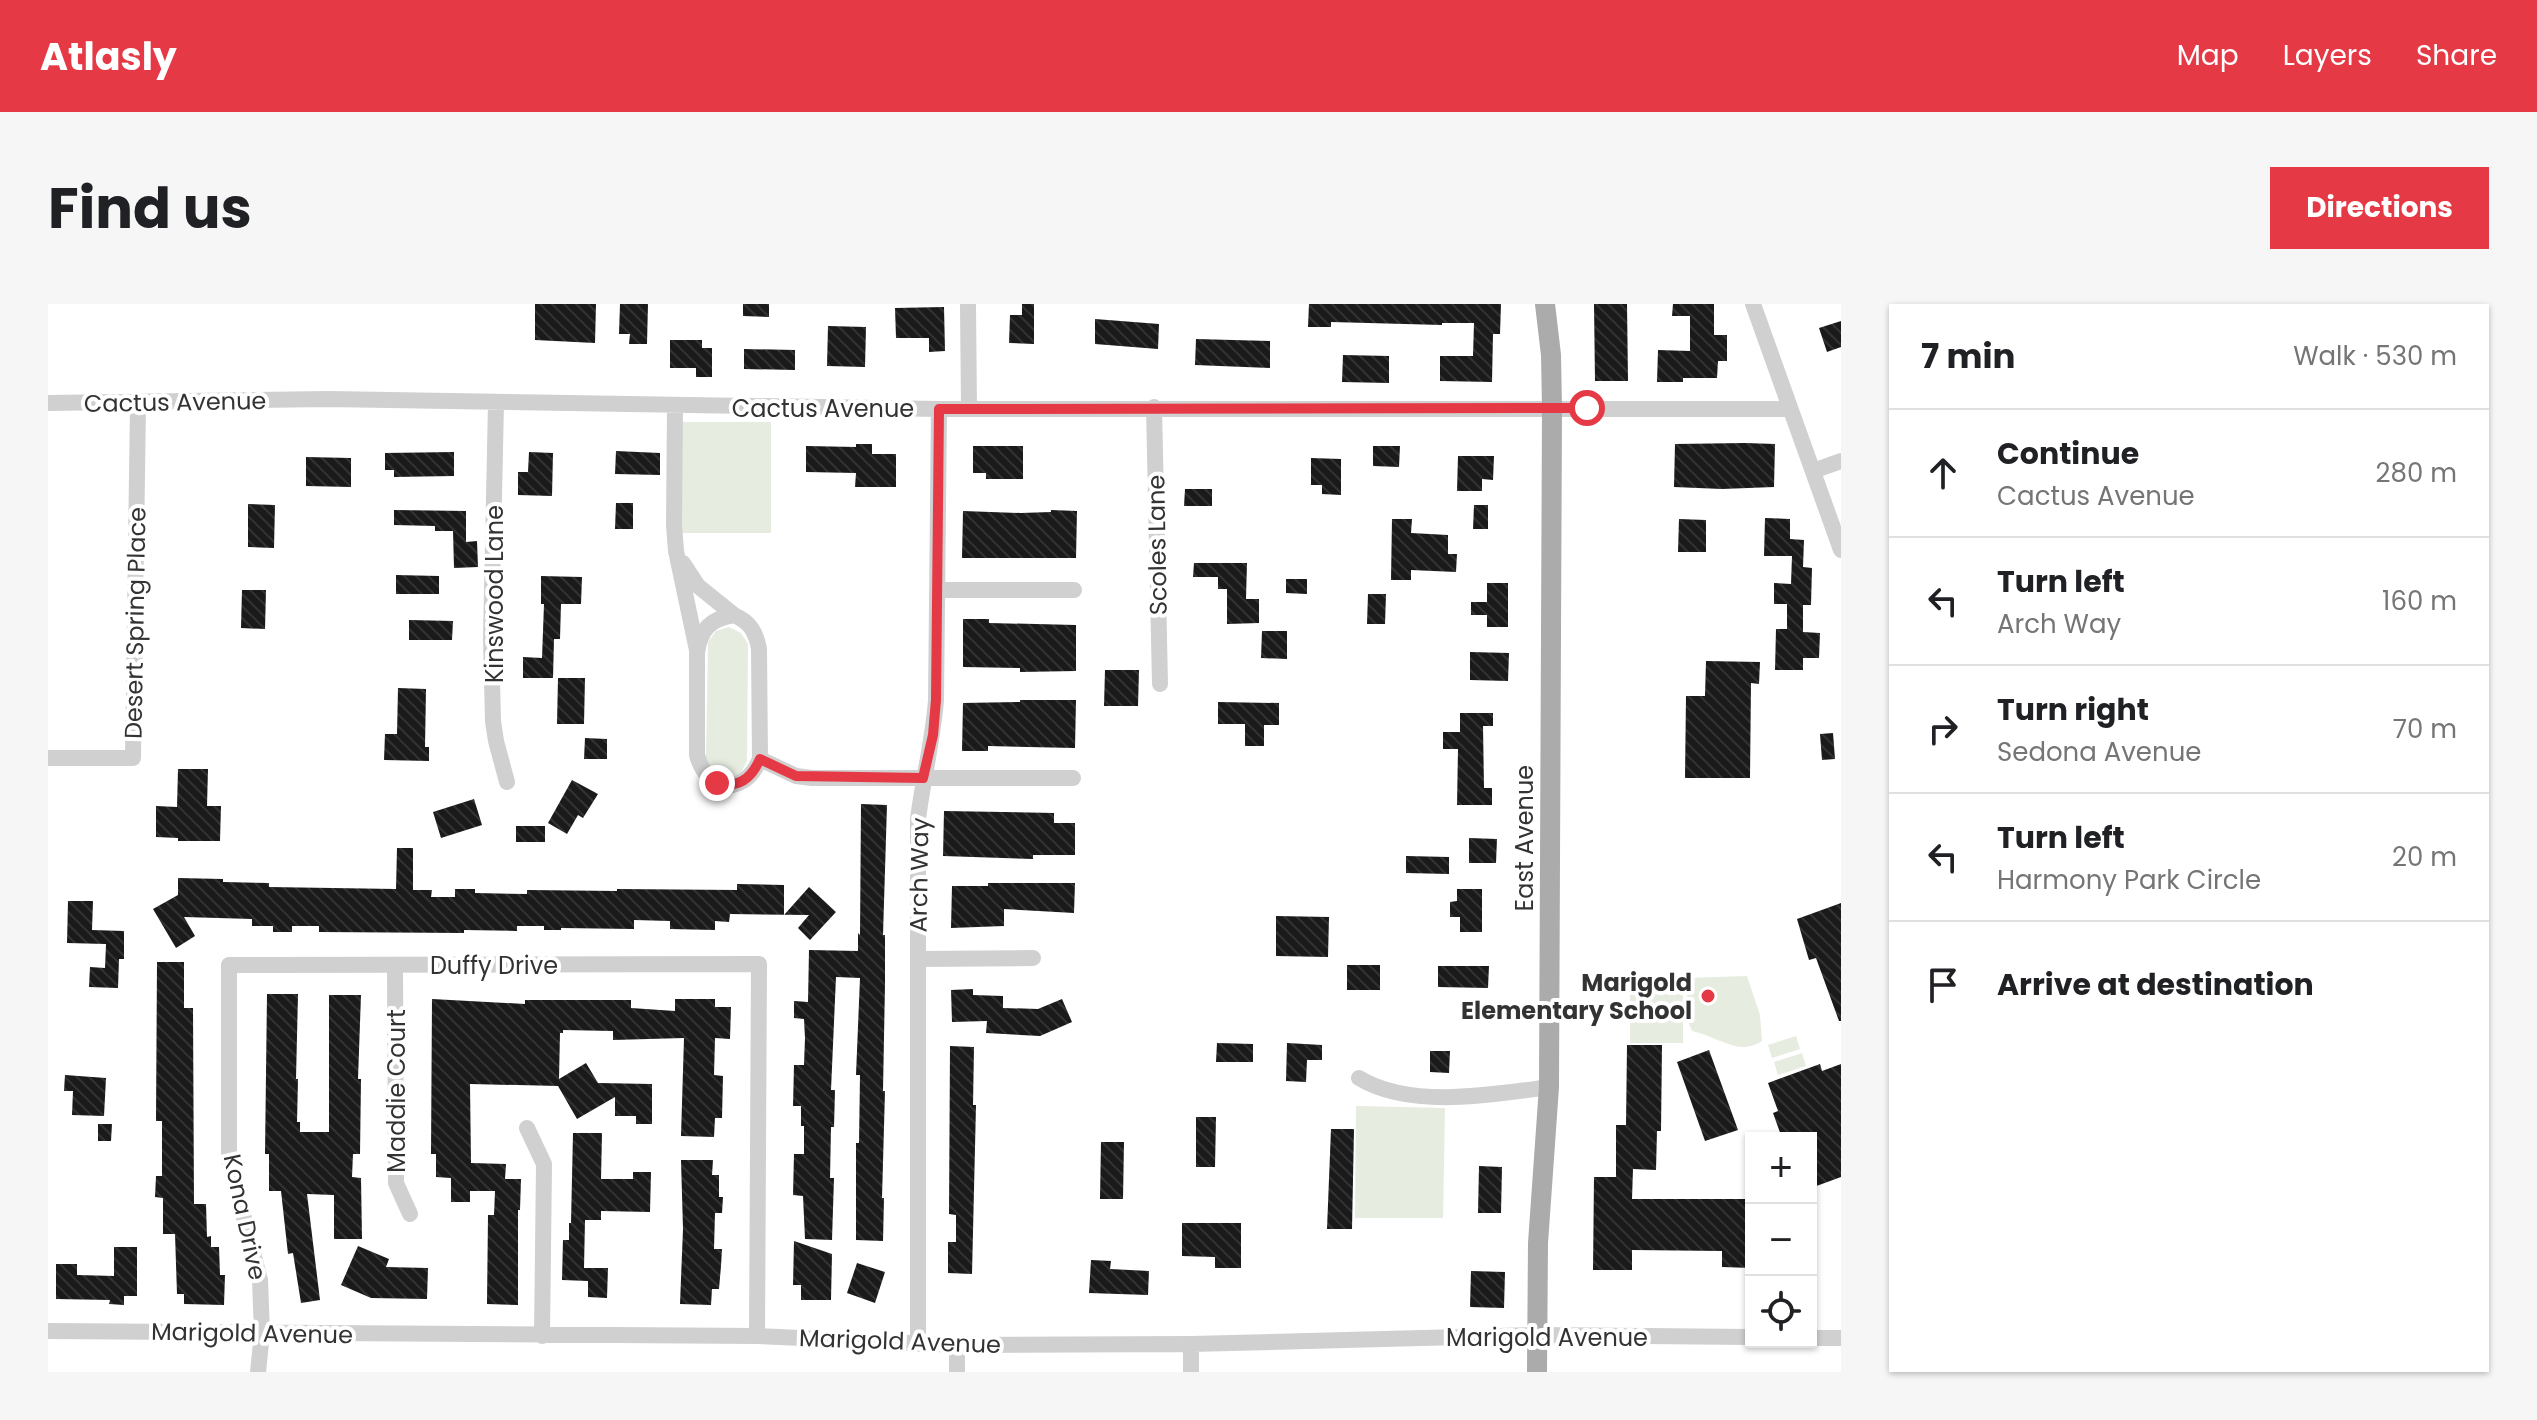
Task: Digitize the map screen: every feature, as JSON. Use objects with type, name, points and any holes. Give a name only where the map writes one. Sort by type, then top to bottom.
[{"type":"main road","name":"East Avenue","points":[[1537,1372],[1538,1243],[1549,1087],[1552,408],[1551,355],[1545,304]]},
{"type":"street","points":[[968,304],[969,408]]},
{"type":"street","points":[[1753,304],[1841,550]]},
{"type":"street","name":"Cactus Avenue","points":[[48,403],[329,399],[939,409],[1790,409]]},
{"type":"street","name":"Kinswood Lane","points":[[496,403],[491,638],[493,721],[507,782]]},
{"type":"street","name":"Desert Spring Place","points":[[48,758],[133,758],[138,404]]},
{"type":"street","points":[[675,406],[676,551],[697,652]]},
{"type":"street","name":"Scoles Lane","points":[[1154,407],[1160,684]]},
{"type":"street","name":"Arch Way","points":[[918,1344],[918,819],[933,735],[939,409]]},
{"type":"street","points":[[1813,471],[1841,461]]},
{"type":"street","points":[[676,551],[698,586],[750,626],[757,635],[760,759],[755,772],[728,786],[717,783],[701,768],[697,755],[697,652],[700,637],[708,625],[719,618],[734,615]]},
{"type":"street","points":[[937,590],[1074,590]]},
{"type":"street","points":[[760,759],[796,776],[1073,778]]},
{"type":"street","points":[[918,959],[1033,958]]},
{"type":"street","name":"Duffy Drive","points":[[229,965],[759,964],[757,1336]]},
{"type":"street","name":"Kona Drive","points":[[229,965],[229,1160],[260,1280],[262,1333],[258,1372]]},
{"type":"street","name":"Maddie Court","points":[[395,965],[396,1183],[410,1214]]},
{"type":"street","points":[[1359,1078],[1377,1089],[1397,1094],[1448,1097],[1549,1087]]},
{"type":"street","points":[[527,1128],[544,1164],[542,1336]]},
{"type":"street","name":"Marigold Avenue","points":[[48,1331],[757,1336],[957,1345],[1191,1344],[1537,1335],[1745,1337]]},
{"type":"street","points":[[1817,1338],[1841,1338]]},
{"type":"street","points":[[1191,1344],[1191,1372]]},
{"type":"street","points":[[957,1345],[957,1372]]},
{"type":"shaded area","points":[[681,422],[771,422],[771,533],[681,533]]},
{"type":"shaded area","points":[[729,627],[741,633],[748,644],[747,761],[741,773],[729,779],[711,771],[706,758],[708,642],[716,631]]},
{"type":"shaded area","points":[[1747,976],[1760,1015],[1762,1041],[1745,1047],[1736,1046],[1692,1031],[1687,1019],[1687,978]]},
{"type":"shaded area","points":[[1630,982],[1683,982],[1683,1011],[1630,1012]]},
{"type":"shaded area","points":[[1630,1014],[1683,1014],[1683,1043],[1630,1043]]},
{"type":"shaded area","points":[[1796,1036],[1800,1049],[1772,1058],[1768,1045]]},
{"type":"shaded area","points":[[1802,1053],[1806,1066],[1778,1075],[1774,1062]]},
{"type":"shaded area","points":[[1356,1106],[1445,1108],[1443,1218],[1355,1218]]},
{"type":"building","points":[[535,304],[596,304],[595,343],[535,340]]},
{"type":"building","points":[[620,304],[648,304],[647,344],[629,344],[630,334],[619,334]]},
{"type":"building","points":[[743,304],[769,304],[769,317],[743,316]]},
{"type":"building","points":[[1022,304],[1034,304],[1034,344],[1009,343],[1010,315],[1022,315]]},
{"type":"building","points":[[1309,304],[1501,304],[1500,334],[1493,334],[1492,382],[1440,381],[1440,356],[1473,356],[1474,323],[1331,322],[1331,327],[1308,327]]},
{"type":"building","points":[[1594,304],[1627,304],[1628,381],[1595,381]]},
{"type":"building","points":[[1673,304],[1714,304],[1714,335],[1727,335],[1727,361],[1718,361],[1717,378],[1657,382],[1658,350],[1690,351],[1690,316],[1672,316]]},
{"type":"building","points":[[944,307],[945,351],[929,352],[929,338],[896,338],[895,308]]},
{"type":"building","points":[[1095,319],[1159,324],[1158,349],[1095,344]]},
{"type":"building","points":[[1841,321],[1841,347],[1827,352],[1819,328]]},
{"type":"building","points":[[828,326],[866,327],[865,367],[827,366]]},
{"type":"building","points":[[1196,339],[1270,341],[1270,368],[1195,365]]},
{"type":"building","points":[[670,340],[702,340],[702,348],[712,348],[712,377],[696,377],[696,368],[670,368]]},
{"type":"building","points":[[744,349],[795,350],[795,370],[744,369]]},
{"type":"building","points":[[1343,355],[1389,356],[1389,383],[1342,382]]},
{"type":"building","points":[[856,444],[872,444],[872,454],[896,454],[896,487],[855,487],[856,473],[806,472],[806,446],[856,447]]},
{"type":"building","points":[[1675,444],[1775,444],[1774,487],[1674,487]]},
{"type":"building","points":[[973,446],[1023,446],[1023,479],[986,479],[986,473],[973,473]]},
{"type":"building","points":[[1373,446],[1400,446],[1399,467],[1373,466]]},
{"type":"building","points":[[616,451],[660,453],[660,475],[615,474]]},
{"type":"building","points":[[454,452],[454,476],[394,477],[394,470],[385,470],[385,453]]},
{"type":"building","points":[[529,452],[553,453],[552,496],[518,495],[518,472],[528,472]]},
{"type":"building","points":[[1458,456],[1494,456],[1493,480],[1482,479],[1482,491],[1457,491]]},
{"type":"building","points":[[306,457],[351,458],[351,487],[306,486]]},
{"type":"building","points":[[1311,458],[1341,459],[1341,495],[1322,494],[1322,485],[1311,485]]},
{"type":"building","points":[[1185,489],[1212,489],[1212,506],[1184,506]]},
{"type":"building","points":[[616,503],[633,503],[633,529],[615,529]]},
{"type":"building","points":[[248,504],[275,505],[274,548],[248,547]]},
{"type":"building","points":[[1474,505],[1488,505],[1488,529],[1473,529]]},
{"type":"building","points":[[394,510],[466,511],[466,542],[477,541],[478,567],[454,568],[453,531],[435,531],[435,526],[394,525]]},
{"type":"building","points":[[963,511],[1021,513],[1077,511],[1076,558],[962,558]]},
{"type":"building","points":[[1765,518],[1790,519],[1790,539],[1804,540],[1803,567],[1812,568],[1811,605],[1803,605],[1803,632],[1820,633],[1819,658],[1803,658],[1803,670],[1775,670],[1776,629],[1787,629],[1787,604],[1774,604],[1774,583],[1791,584],[1792,556],[1764,556]]},
{"type":"building","points":[[1392,519],[1412,519],[1411,533],[1448,535],[1448,554],[1457,554],[1456,572],[1411,570],[1411,580],[1391,580]]},
{"type":"building","points":[[1679,519],[1706,520],[1706,552],[1678,552]]},
{"type":"building","points":[[1194,563],[1247,563],[1246,599],[1259,599],[1259,623],[1227,624],[1227,589],[1218,589],[1218,577],[1193,577]]},
{"type":"building","points":[[396,575],[439,576],[439,594],[396,594]]},
{"type":"building","points":[[541,576],[582,577],[581,604],[561,604],[560,639],[554,639],[553,678],[523,678],[523,657],[542,658],[544,604],[541,604]]},
{"type":"building","points":[[1286,579],[1307,579],[1307,594],[1286,593]]},
{"type":"building","points":[[1487,583],[1508,583],[1508,627],[1487,627],[1487,615],[1471,615],[1471,602],[1487,602]]},
{"type":"building","points":[[242,590],[266,590],[265,629],[241,628]]},
{"type":"building","points":[[1368,594],[1386,594],[1385,624],[1367,624]]},
{"type":"building","points":[[963,619],[989,619],[989,623],[1076,625],[1076,671],[1020,672],[1020,668],[963,667]]},
{"type":"building","points":[[409,620],[453,621],[452,640],[409,640]]},
{"type":"building","points":[[1262,631],[1287,631],[1287,659],[1261,658]]},
{"type":"building","points":[[1470,652],[1509,653],[1508,681],[1470,680]]},
{"type":"building","points":[[1706,661],[1760,662],[1759,684],[1751,683],[1750,778],[1685,778],[1686,696],[1705,696]]},
{"type":"building","points":[[1105,670],[1139,670],[1138,706],[1104,706]]},
{"type":"building","points":[[558,678],[585,678],[584,724],[557,724]]},
{"type":"building","points":[[398,688],[426,689],[425,747],[429,747],[429,761],[384,760],[385,734],[397,734]]},
{"type":"building","points":[[1076,700],[1075,748],[988,746],[988,751],[962,751],[963,703]]},
{"type":"building","points":[[1218,702],[1279,703],[1279,725],[1264,725],[1264,746],[1245,746],[1245,724],[1218,724]]},
{"type":"building","points":[[1460,713],[1493,713],[1493,726],[1483,726],[1484,788],[1492,788],[1492,805],[1457,805],[1458,749],[1443,749],[1443,732],[1460,732]]},
{"type":"building","points":[[1833,733],[1835,759],[1822,760],[1820,734]]},
{"type":"building","points":[[585,738],[607,739],[607,759],[584,759]]},
{"type":"building","points":[[178,769],[208,769],[207,806],[221,806],[220,841],[178,841],[178,838],[156,837],[156,806],[177,807]]},
{"type":"building","points":[[572,780],[598,794],[583,818],[578,815],[567,834],[548,823]]},
{"type":"building","points":[[474,799],[482,825],[441,838],[433,812]]},
{"type":"building","points":[[861,804],[887,805],[883,935],[883,1241],[856,1240],[860,1075],[856,1075],[860,978],[836,977],[831,1090],[835,1090],[834,1127],[831,1127],[830,1178],[834,1178],[832,1240],[805,1239],[803,1196],[793,1195],[794,1154],[804,1154],[801,1106],[793,1106],[794,1065],[804,1065],[805,1038],[804,1019],[794,1018],[794,1001],[808,1002],[809,950],[858,951]]},
{"type":"building","points":[[944,811],[1054,813],[1054,823],[1075,823],[1075,855],[1033,855],[1033,859],[943,856]]},
{"type":"building","points":[[516,826],[545,826],[545,842],[516,842]]},
{"type":"building","points":[[1469,838],[1497,839],[1496,863],[1469,863]]},
{"type":"building","points":[[397,848],[413,848],[413,890],[432,890],[431,897],[455,897],[455,889],[475,889],[475,893],[527,894],[527,890],[737,890],[737,884],[784,885],[784,915],[730,914],[729,922],[715,921],[715,930],[670,929],[670,921],[634,920],[634,929],[544,930],[544,926],[517,926],[517,931],[464,930],[464,933],[319,932],[319,926],[292,926],[292,932],[273,932],[273,926],[252,926],[252,919],[184,917],[195,936],[176,948],[153,909],[178,895],[178,878],[269,883],[269,887],[396,889]]},
{"type":"building","points":[[1406,856],[1449,857],[1449,874],[1406,873]]},
{"type":"building","points":[[988,883],[1075,883],[1074,913],[1004,909],[1004,926],[951,928],[952,886],[988,886]]},
{"type":"building","points":[[809,887],[836,912],[810,940],[798,928],[809,915],[784,915]]},
{"type":"building","points":[[1457,889],[1482,889],[1482,932],[1460,932],[1460,917],[1450,917],[1450,902],[1457,901]]},
{"type":"building","points":[[68,901],[93,901],[92,930],[124,931],[124,959],[119,959],[118,988],[89,987],[90,967],[105,968],[106,944],[67,943]]},
{"type":"building","points":[[1841,903],[1839,1021],[1816,958],[1809,960],[1797,919]]},
{"type":"building","points":[[1276,916],[1329,917],[1328,957],[1276,956]]},
{"type":"building","points":[[157,962],[184,962],[184,1008],[193,1008],[194,1204],[206,1204],[207,1237],[211,1236],[211,1247],[219,1247],[220,1275],[225,1275],[224,1305],[184,1304],[184,1294],[177,1294],[175,1234],[163,1234],[163,1198],[155,1197],[156,1176],[162,1176],[162,1121],[156,1121]]},
{"type":"building","points":[[1347,965],[1380,965],[1380,990],[1347,990]]},
{"type":"building","points":[[1438,966],[1489,966],[1488,988],[1438,987]]},
{"type":"building","points":[[973,989],[973,995],[1003,996],[1003,1008],[1038,1009],[1062,999],[1072,1022],[1040,1036],[986,1033],[987,1021],[952,1022],[951,990]]},
{"type":"building","points":[[267,994],[298,994],[296,1079],[300,1132],[329,1132],[329,995],[361,995],[358,1079],[361,1079],[360,1154],[353,1154],[352,1177],[361,1178],[362,1239],[334,1239],[334,1195],[307,1194],[320,1300],[301,1303],[293,1253],[288,1254],[281,1191],[269,1191],[269,1154],[265,1154]]},
{"type":"building","points":[[432,999],[525,1004],[525,1000],[631,1000],[631,1008],[675,1011],[675,999],[715,999],[715,1007],[731,1007],[730,1039],[715,1038],[714,1075],[723,1076],[722,1118],[715,1118],[714,1137],[681,1136],[684,1038],[613,1040],[613,1031],[563,1030],[560,1033],[559,1079],[586,1063],[598,1083],[652,1084],[652,1124],[636,1124],[636,1116],[615,1116],[615,1097],[577,1119],[558,1086],[470,1084],[471,1163],[506,1164],[505,1179],[521,1179],[518,1305],[487,1304],[488,1215],[494,1215],[495,1191],[470,1191],[470,1202],[451,1202],[451,1178],[436,1177],[436,1154],[431,1154]]},
{"type":"building","points":[[1217,1043],[1253,1044],[1253,1062],[1216,1062]]},
{"type":"building","points":[[1287,1043],[1322,1045],[1322,1060],[1307,1060],[1306,1082],[1286,1081]]},
{"type":"building","points":[[1627,1045],[1662,1045],[1661,1131],[1657,1131],[1656,1170],[1633,1169],[1632,1199],[1745,1199],[1745,1268],[1722,1267],[1722,1251],[1632,1250],[1632,1270],[1593,1270],[1594,1177],[1616,1177],[1616,1125],[1626,1125]]},
{"type":"building","points":[[950,1046],[974,1047],[973,1105],[976,1105],[972,1274],[948,1273],[948,1242],[956,1242],[956,1215],[949,1214]]},
{"type":"building","points":[[1709,1050],[1738,1130],[1705,1141],[1677,1062]]},
{"type":"building","points":[[1430,1051],[1450,1051],[1449,1073],[1430,1072]]},
{"type":"building","points":[[1820,1064],[1822,1071],[1841,1064],[1841,1177],[1817,1186],[1817,1132],[1780,1132],[1773,1113],[1778,1111],[1768,1083]]},
{"type":"building","points":[[65,1075],[106,1078],[104,1116],[72,1115],[73,1091],[64,1091]]},
{"type":"building","points":[[1196,1117],[1216,1117],[1215,1167],[1196,1167]]},
{"type":"building","points":[[98,1124],[112,1124],[111,1141],[98,1141]]},
{"type":"building","points":[[1331,1129],[1354,1129],[1352,1229],[1327,1229]]},
{"type":"building","points":[[573,1133],[602,1133],[601,1179],[633,1179],[633,1172],[651,1172],[650,1212],[601,1211],[601,1220],[585,1220],[584,1268],[608,1268],[607,1298],[588,1297],[588,1281],[562,1280],[563,1240],[569,1240],[571,1223]]},
{"type":"building","points":[[1101,1142],[1124,1142],[1123,1199],[1100,1199]]},
{"type":"building","points":[[681,1160],[713,1160],[712,1175],[719,1175],[722,1213],[715,1213],[714,1249],[722,1249],[721,1266],[719,1289],[712,1289],[711,1305],[680,1304],[683,1229]]},
{"type":"building","points":[[1479,1166],[1502,1167],[1501,1213],[1478,1213]]},
{"type":"building","points":[[1182,1223],[1241,1223],[1241,1268],[1215,1268],[1215,1257],[1182,1256]]},
{"type":"building","points":[[794,1241],[832,1254],[831,1300],[801,1300],[801,1285],[793,1285]]},
{"type":"building","points":[[358,1246],[389,1259],[386,1267],[428,1268],[427,1299],[371,1298],[341,1285]]},
{"type":"building","points":[[114,1247],[137,1247],[137,1296],[124,1296],[124,1305],[109,1304],[110,1300],[56,1299],[56,1264],[77,1264],[77,1275],[114,1276]]},
{"type":"building","points":[[1091,1260],[1111,1261],[1110,1269],[1149,1271],[1148,1295],[1089,1293]]},
{"type":"building","points":[[857,1263],[885,1272],[875,1303],[847,1293]]},
{"type":"building","points":[[1471,1271],[1505,1272],[1504,1308],[1470,1307]]},
{"type":"place","name":"Marigold Elementary School","points":[[1708,996]]},
{"type":"route","points":[[717,783],[728,786],[748,779],[755,772],[760,759],[796,776],[812,778],[923,778],[933,735],[936,700],[939,409],[1587,408]]}]
